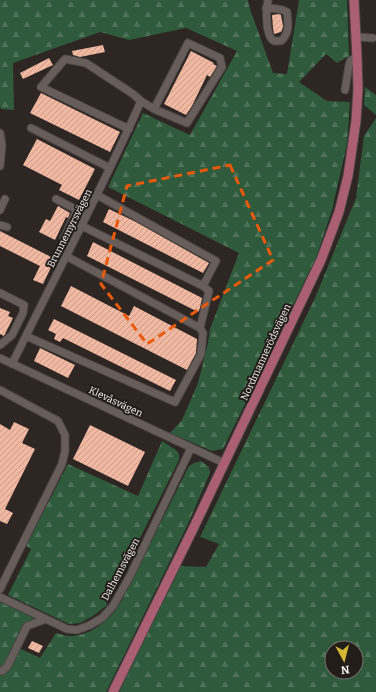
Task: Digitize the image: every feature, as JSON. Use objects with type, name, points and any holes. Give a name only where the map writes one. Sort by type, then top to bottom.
[{"type":"main road","name":"Nordmannerödsvägen","points":[[113,692],[321,260],[339,212],[348,176],[356,121],[358,89],[354,0]]},
{"type":"street","points":[[266,8],[284,10],[286,12],[288,30],[285,38],[281,41],[271,39],[268,31],[266,8],[268,0]]},
{"type":"street","points":[[356,37],[373,38]]},
{"type":"street","points":[[129,129],[41,86],[65,59],[86,63],[154,109],[187,123],[222,67],[220,58],[188,43],[154,109]]},
{"type":"street","points":[[345,90],[349,65],[352,60],[357,57]]},
{"type":"street","name":"Brunnemyrsvägen","points":[[12,364],[82,226],[141,101]]},
{"type":"street","points":[[31,128],[110,168]]},
{"type":"street","points":[[0,133],[2,145],[0,166]]},
{"type":"street","points":[[97,195],[216,261],[203,286]]},
{"type":"street","points":[[0,210],[5,199]]},
{"type":"street","points":[[56,199],[87,215]]},
{"type":"street","points":[[64,238],[77,210]]},
{"type":"street","points":[[82,226],[203,286],[209,291],[200,328]]},
{"type":"street","points":[[26,336],[175,402],[201,354],[203,333],[200,328],[66,256]]},
{"type":"street","points":[[0,293],[24,305],[23,313],[12,335],[1,342]]},
{"type":"street","name":"Klevåsvägen","points":[[0,358],[224,463]]},
{"type":"street","points":[[0,390],[58,421],[65,435],[65,451],[62,464],[0,589]]},
{"type":"street","name":"Dalhemsvägen","points":[[0,597],[67,629],[78,630],[102,618],[113,606],[133,568],[191,448]]},
{"type":"street","points":[[0,671],[7,667],[27,626],[46,619]]},
{"type":"highlighted area","points":[[230,165],[273,260],[147,344],[101,284],[127,186]]},
{"type":"green space","points":[[0,0],[248,0],[273,73],[287,74],[299,0],[347,0],[349,56],[337,63],[326,54],[299,82],[327,101],[350,102],[347,144],[332,210],[316,258],[223,449],[212,451],[170,433],[182,420],[198,383],[210,329],[239,253],[108,187],[143,113],[190,135],[237,51],[186,28],[129,40],[100,32],[13,63],[14,110],[1,109]]},
{"type":"green space","points":[[365,87],[376,95],[376,115],[364,105]]},
{"type":"green space","points":[[376,118],[376,692],[119,692],[179,566],[206,567],[219,544],[200,537],[315,298],[356,198],[364,136]]},
{"type":"green space","points":[[162,441],[176,450],[179,454],[179,460],[106,606],[93,616],[80,623],[69,624],[8,595],[31,549],[26,546],[68,464],[138,496]]},
{"type":"green space","points":[[201,461],[209,467],[210,473],[187,526],[106,692],[0,692],[0,602],[34,618],[21,649],[40,658],[56,633],[69,636],[84,634],[91,631],[112,614],[121,601],[189,466]]},
{"type":"building","points":[[272,15],[281,15],[283,26],[282,30],[281,32],[274,34]]},
{"type":"building","points":[[103,45],[105,52],[80,57],[73,55],[72,51]]},
{"type":"building","points":[[191,51],[217,66],[210,77],[207,75],[186,115],[164,104]]},
{"type":"building","points":[[49,58],[53,65],[23,79],[20,73]]},
{"type":"building","points":[[41,93],[120,132],[110,152],[30,113]]},
{"type":"building","points":[[37,139],[95,169],[79,200],[59,190],[62,185],[23,165]]},
{"type":"building","points":[[58,206],[70,213],[68,218],[66,217],[55,240],[39,232],[46,219],[50,221]]},
{"type":"building","points":[[109,209],[136,222],[209,263],[203,273],[103,222]]},
{"type":"building","points":[[0,231],[55,259],[43,284],[33,280],[40,266],[0,246]]},
{"type":"building","points":[[93,242],[202,298],[198,312],[87,256]]},
{"type":"building","points":[[71,286],[129,316],[134,306],[197,339],[196,353],[187,370],[61,306]]},
{"type":"building","points":[[0,308],[10,312],[8,316],[13,318],[4,336],[0,334]]},
{"type":"building","points":[[54,319],[176,380],[170,391],[63,338],[60,342],[54,339],[56,334],[48,330]]},
{"type":"building","points":[[40,348],[75,365],[68,378],[34,361]]},
{"type":"building","points":[[14,422],[29,429],[22,443],[35,449],[5,509],[13,513],[7,524],[0,521],[0,424],[10,430]]},
{"type":"building","points":[[90,425],[145,452],[128,486],[73,459]]},
{"type":"building","points":[[32,641],[43,646],[39,653],[28,648]]}]
